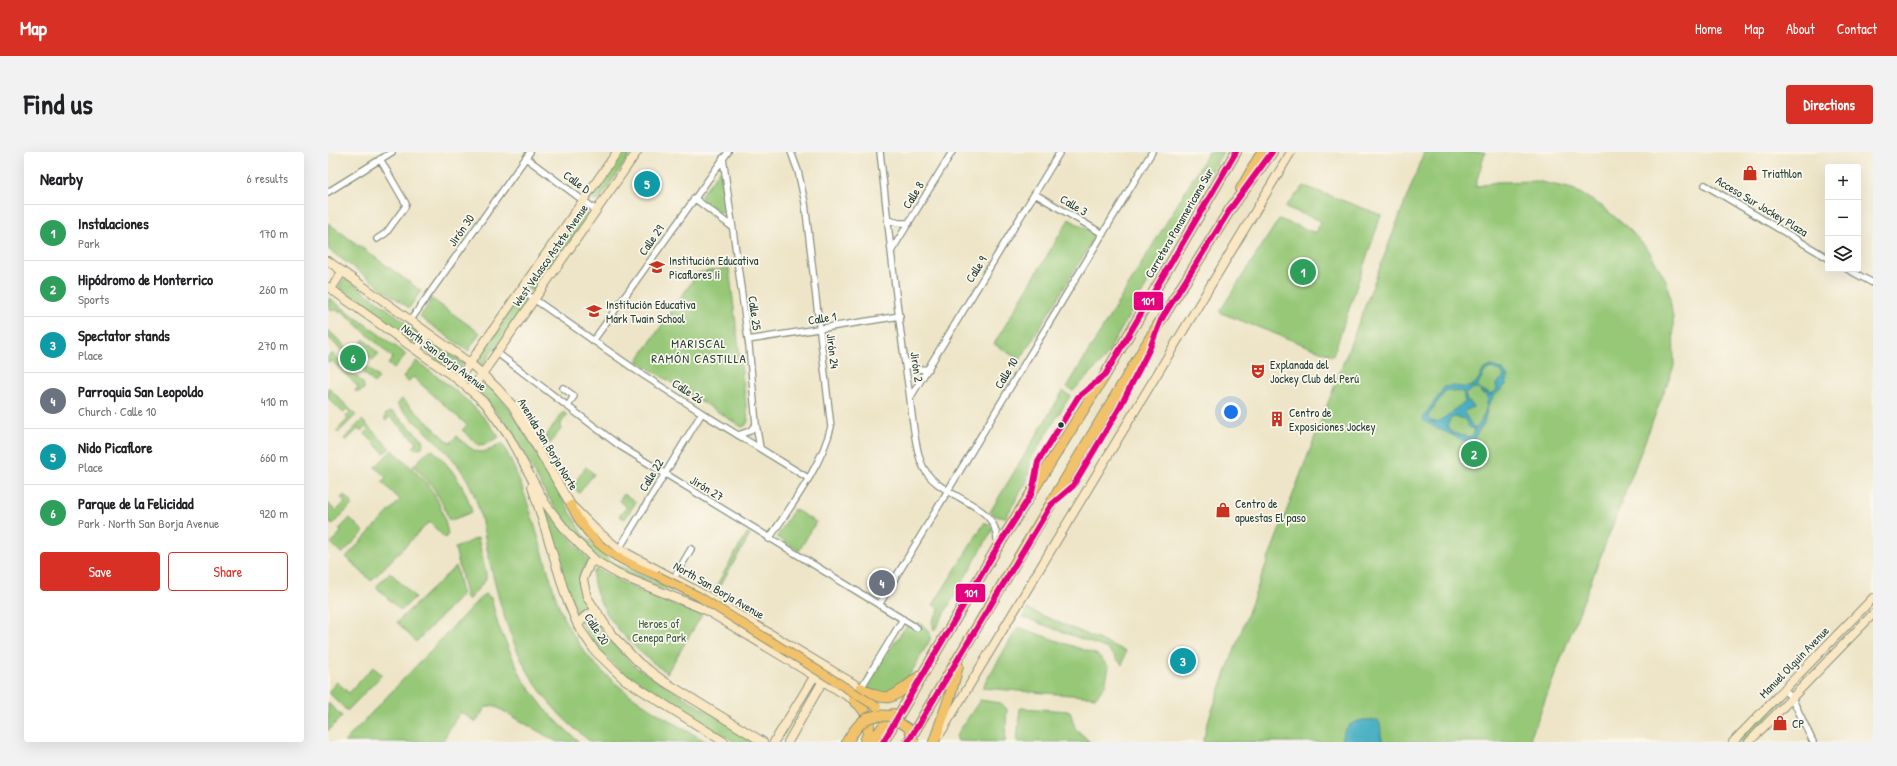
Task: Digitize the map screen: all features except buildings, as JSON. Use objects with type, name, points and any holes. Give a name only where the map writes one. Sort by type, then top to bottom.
[{"type":"highway","name":"Carretera Panamericana Sur","points":[[997,548],[1105,375],[1236,152]]},
{"type":"highway","points":[[908,742],[1161,320],[1231,208],[1272,152]]},
{"type":"highway","points":[[883,742],[997,548]]},
{"type":"highway","points":[[935,742],[950,696],[960,656]]},
{"type":"highway","points":[[861,688],[875,697],[885,698],[897,695],[923,674]]},
{"type":"highway","points":[[854,700],[866,711],[869,720],[870,729],[865,742]]},
{"type":"highway","points":[[871,742],[893,714],[905,706]]},
{"type":"highway","points":[[847,742],[858,726],[867,718],[890,716]]},
{"type":"main road","name":"West Velasco Astete Avenue","points":[[458,380],[617,152]]},
{"type":"main road","name":"West Velasco Astete Avenue","points":[[470,389],[637,152]]},
{"type":"main road","points":[[1231,208],[1261,152]]},
{"type":"main road","points":[[935,742],[1291,152]]},
{"type":"main road","name":"North San Borja Avenue","points":[[328,261],[470,363]]},
{"type":"main road","points":[[329,288],[342,272]]},
{"type":"main road","name":"North San Borja Avenue","points":[[329,288],[470,389],[498,419],[546,503],[568,533],[596,561]]},
{"type":"main road","points":[[416,350],[428,333]]},
{"type":"main road","name":"Avenida San Borja Norte","points":[[470,363],[483,371],[512,405],[571,504]]},
{"type":"main road","name":"Calle 20","points":[[527,472],[561,583],[578,626],[595,651],[624,679],[724,742]]},
{"type":"main road","points":[[571,504],[581,524],[596,542],[627,562],[656,575],[711,604],[890,716],[908,728],[915,742]]},
{"type":"main road","name":"North San Borja Avenue","points":[[571,504],[594,529],[619,549],[713,599],[861,688]]},
{"type":"main road","points":[[596,561],[617,574],[706,610],[854,700]]},
{"type":"main road","name":"Calle 20","points":[[596,561],[590,563],[583,579],[587,597],[612,635],[639,663],[665,682],[763,742]]},
{"type":"main road","name":"Manuel Olguin Avenue","points":[[1733,742],[1873,598]]},
{"type":"main road","points":[[578,626],[586,615],[594,612],[598,613]]},
{"type":"main road","name":"Manuel Olguin Avenue","points":[[1749,742],[1873,614]]},
{"type":"main road","points":[[774,742],[822,664]]},
{"type":"main road","points":[[788,742],[830,669]]},
{"type":"street","points":[[328,192],[392,152]]},
{"type":"street","name":"Jirón 30","points":[[410,321],[530,152]]},
{"type":"street","name":"Calle 29","points":[[593,341],[728,152]]},
{"type":"street","name":"Jirón 24","points":[[769,539],[824,450],[831,426],[805,203],[798,171],[791,152]]},
{"type":"street","name":"Jirón 2","points":[[880,152],[904,359],[921,463],[938,484],[987,514],[994,522],[998,531],[997,548]]},
{"type":"street","name":"Calle 8","points":[[892,250],[952,152]]},
{"type":"street","name":"Calle 9","points":[[910,398],[1060,152]]},
{"type":"street","name":"Calle 10","points":[[879,605],[1152,152]]},
{"type":"street","name":"Calle D","points":[[526,158],[596,210]]},
{"type":"street","name":"Calle 25","points":[[723,158],[731,226],[748,340],[756,424],[760,448]]},
{"type":"street","points":[[377,238],[386,233],[406,204],[380,159]]},
{"type":"street","name":"Acceso Sur Jockey Plaza","points":[[1705,185],[1825,256]]},
{"type":"street","name":"Calle 3","points":[[1035,194],[1103,234]]},
{"type":"street","points":[[694,198],[731,226]]},
{"type":"street","points":[[888,220],[899,223],[909,223]]},
{"type":"street","points":[[1853,272],[1873,283]]},
{"type":"street","name":"Calle 26","points":[[521,290],[593,341],[702,413],[808,478]]},
{"type":"street","name":"Calle 1","points":[[748,340],[900,316]]},
{"type":"street","name":"Jirón 27","points":[[496,352],[620,446],[664,475],[917,628]]},
{"type":"street","points":[[904,359],[909,366],[914,369],[929,369]]},
{"type":"street","points":[[564,388],[574,396],[568,406]]},
{"type":"street","name":"Calle 22","points":[[619,549],[702,413]]},
{"type":"street","points":[[738,434],[750,431],[756,424]]},
{"type":"street","points":[[674,578],[691,549]]},
{"type":"street","points":[[861,688],[903,620]]},
{"type":"street","points":[[1784,690],[1792,698],[1813,742]]},
{"type":"green space","points":[[621,152],[632,152],[599,200],[595,201],[592,199],[592,194]]},
{"type":"green space","points":[[1209,152],[1223,152],[1103,361],[1073,391],[1067,387]]},
{"type":"green space","points":[[1424,152],[1485,152],[1475,187],[1496,182],[1537,181],[1573,189],[1603,207],[1629,229],[1649,251],[1667,282],[1673,318],[1674,366],[1529,742],[1203,742],[1207,724],[1259,583]]},
{"type":"green space","points":[[720,170],[726,209],[721,213],[703,201],[701,195]]},
{"type":"green space","points":[[1304,186],[1381,215],[1333,356],[1221,313],[1220,311],[1279,219],[1316,233],[1321,221],[1285,207]]},
{"type":"green space","points":[[585,209],[588,211],[589,215],[536,290],[532,291],[528,289],[528,285],[581,210]]},
{"type":"green space","points":[[1069,219],[1096,235],[1020,360],[994,344]]},
{"type":"green space","points":[[328,223],[421,291],[409,308],[328,249]]},
{"type":"green space","points":[[729,268],[748,421],[746,425],[742,427],[637,361],[698,273]]},
{"type":"green space","points":[[347,279],[419,332],[421,337],[418,342],[412,343],[340,290],[339,286],[343,280]]},
{"type":"green space","points":[[329,298],[406,354],[394,369],[388,364],[393,358],[341,310],[339,312],[335,309],[333,311],[328,307]]},
{"type":"green space","points":[[522,298],[525,300],[526,305],[481,367],[475,363],[518,299]]},
{"type":"green space","points":[[432,299],[480,333],[468,351],[420,317]]},
{"type":"green space","points":[[328,330],[379,378],[374,383],[328,337]]},
{"type":"green space","points":[[364,339],[379,354],[373,361],[358,346]]},
{"type":"green space","points":[[431,340],[461,362],[462,366],[459,371],[454,372],[424,350],[424,345],[427,341]]},
{"type":"green space","points":[[333,354],[363,383],[364,389],[359,392],[355,391],[358,387],[332,361],[328,363],[328,356]]},
{"type":"green space","points":[[416,361],[461,395],[481,414],[499,437],[486,444],[478,445],[462,430],[467,425],[413,377],[408,382],[403,377]]},
{"type":"green space","points":[[481,381],[487,382],[507,405],[542,459],[582,534],[616,565],[676,590],[664,589],[649,585],[633,579],[610,567],[591,552],[574,535],[547,495],[510,430],[499,415],[477,391],[477,385]]},
{"type":"green space","points":[[328,387],[356,415],[338,433],[336,431],[348,419],[346,416],[350,412],[347,409],[343,413],[328,398]]},
{"type":"green space","points":[[1063,391],[1070,396],[1031,459],[1027,481],[1006,517],[998,517],[990,512]]},
{"type":"green space","points":[[402,399],[450,443],[457,436],[473,450],[482,452],[488,451],[502,443],[523,489],[560,609],[572,633],[586,653],[603,672],[621,688],[641,703],[707,742],[591,742],[568,723],[550,703],[534,682],[522,661],[512,638],[496,587],[480,512],[470,485],[455,462],[446,452],[427,432],[397,405]]},
{"type":"green space","points":[[389,412],[394,413],[422,439],[423,444],[421,448],[417,449],[413,447],[417,443],[390,417],[386,421],[385,420],[385,415]]},
{"type":"green space","points":[[563,412],[567,415],[561,423],[561,429],[550,444],[546,436]]},
{"type":"green space","points":[[362,420],[390,448],[384,453],[365,434],[368,430],[365,427],[361,431],[359,428],[346,441],[344,439]]},
{"type":"green space","points":[[392,450],[429,486],[440,506],[448,534],[445,538],[429,522],[371,581],[346,557],[400,500],[382,482],[386,477],[375,467]]},
{"type":"green space","points":[[429,450],[433,450],[452,470],[466,494],[472,512],[449,521],[443,505],[435,491],[413,466]]},
{"type":"green space","points":[[586,467],[594,474],[579,493],[573,485]]},
{"type":"green space","points":[[624,494],[636,502],[625,519],[619,516],[627,507],[619,501]]},
{"type":"green space","points":[[344,495],[353,504],[332,525],[328,520],[328,503],[336,511],[345,502],[341,498]]},
{"type":"green space","points":[[546,509],[589,561],[584,567],[579,579],[583,596],[603,633],[634,666],[757,742],[735,742],[693,718],[627,677],[599,650],[582,625],[560,574],[543,512]]},
{"type":"green space","points":[[794,509],[816,522],[799,551],[777,537]]},
{"type":"green space","points":[[350,518],[364,532],[342,554],[331,543],[341,532],[339,529]]},
{"type":"green space","points":[[985,522],[993,529],[934,631],[932,621],[940,609],[933,605]]},
{"type":"green space","points":[[747,533],[750,535],[715,594],[712,593]]},
{"type":"green space","points":[[478,538],[486,573],[486,580],[468,600],[465,596],[466,594],[455,548]]},
{"type":"green space","points":[[456,566],[462,595],[416,642],[397,622]]},
{"type":"green space","name":"Heroes of Cenepa Park","points":[[597,569],[645,594],[702,615],[667,673],[655,665],[631,643],[608,616],[595,587],[593,572]]},
{"type":"green space","points":[[390,572],[415,597],[401,611],[376,587]]},
{"type":"green space","points":[[486,594],[491,598],[498,625],[522,678],[548,713],[579,742],[557,742],[493,705],[485,708],[476,722],[460,712],[442,742],[344,742],[483,595]]},
{"type":"green space","points":[[1027,609],[1126,651],[1122,665],[1108,649],[1023,617]]},
{"type":"green space","points":[[919,622],[930,632],[930,640],[909,676],[899,689],[886,694],[866,689],[866,684],[907,625],[915,629]]},
{"type":"green space","points":[[1018,627],[1098,655],[1109,667],[1105,686],[1096,697],[982,688]]},
{"type":"green space","points":[[373,667],[382,675],[347,711],[328,692],[337,682],[349,693]]},
{"type":"green space","points":[[1782,695],[1786,700],[1745,742],[1736,742]]},
{"type":"green space","points":[[980,700],[1001,703],[1007,709],[1005,742],[958,741],[956,736]]},
{"type":"green space","points":[[328,703],[342,716],[328,731]]},
{"type":"green space","points":[[1020,708],[1070,711],[1075,728],[1090,742],[1017,742]]},
{"type":"water","points":[[1492,366],[1503,370],[1508,377],[1506,385],[1494,396],[1488,406],[1484,423],[1472,442],[1466,442],[1425,422],[1423,419],[1425,415],[1444,387],[1471,387],[1475,384],[1484,369]],"holes":[[[1491,368],[1502,372],[1504,377],[1496,384],[1497,389],[1491,395],[1488,392],[1483,392],[1477,386],[1485,371]],[[1474,388],[1479,389],[1482,394],[1487,394],[1488,397],[1485,412],[1481,422],[1476,428],[1473,427],[1465,414],[1465,411],[1473,407],[1472,404],[1467,401],[1465,394]],[[1446,390],[1463,392],[1465,403],[1456,408],[1449,415],[1436,422],[1430,421],[1428,418],[1429,414]],[[1456,417],[1464,419],[1470,428],[1475,429],[1473,435],[1469,437],[1452,433],[1447,426],[1451,418]]]},
{"type":"water","points":[[1364,720],[1378,720],[1383,742],[1341,742],[1343,733],[1348,726],[1355,722]]},
{"type":"transit line","name":"101","points":[[883,742],[997,548],[1032,493],[1038,462],[1078,397],[1105,375],[1236,152]]},
{"type":"transit line","name":"101","points":[[908,742],[1051,505],[1073,486],[1119,409],[1149,350],[1161,320],[1231,208],[1272,152]]},
{"type":"place","name":"Triathlon","points":[[1750,173]]},
{"type":"place","name":"Nido Picaflore","points":[[647,184]]},
{"type":"place","name":"Institución Educativa Picaflores Ii","points":[[657,267]]},
{"type":"place","name":"Instalaciones","points":[[1303,272]]},
{"type":"place","name":"Institución Educativa Mark Twain School","points":[[594,311]]},
{"type":"place","name":"Parque de la Felicidad","points":[[353,358]]},
{"type":"place","name":"Explanada del Jockey Club del Perú","points":[[1258,371]]},
{"type":"place","name":"Centro de Exposiciones Jockey","points":[[1277,419]]},
{"type":"place","name":"Hipódromo de Monterrico","points":[[1474,454]]},
{"type":"place","name":"Centro de apuestas El paso","points":[[1223,510]]},
{"type":"place","name":"Parroquia San Leopoldo","points":[[882,583]]},
{"type":"place","name":"Spectator stands","points":[[1183,661]]},
{"type":"place","name":"CP","points":[[1780,723]]},
{"type":"district","name":"MARISCAL RAMÓN CASTILLA","points":[[699,350]]}]
